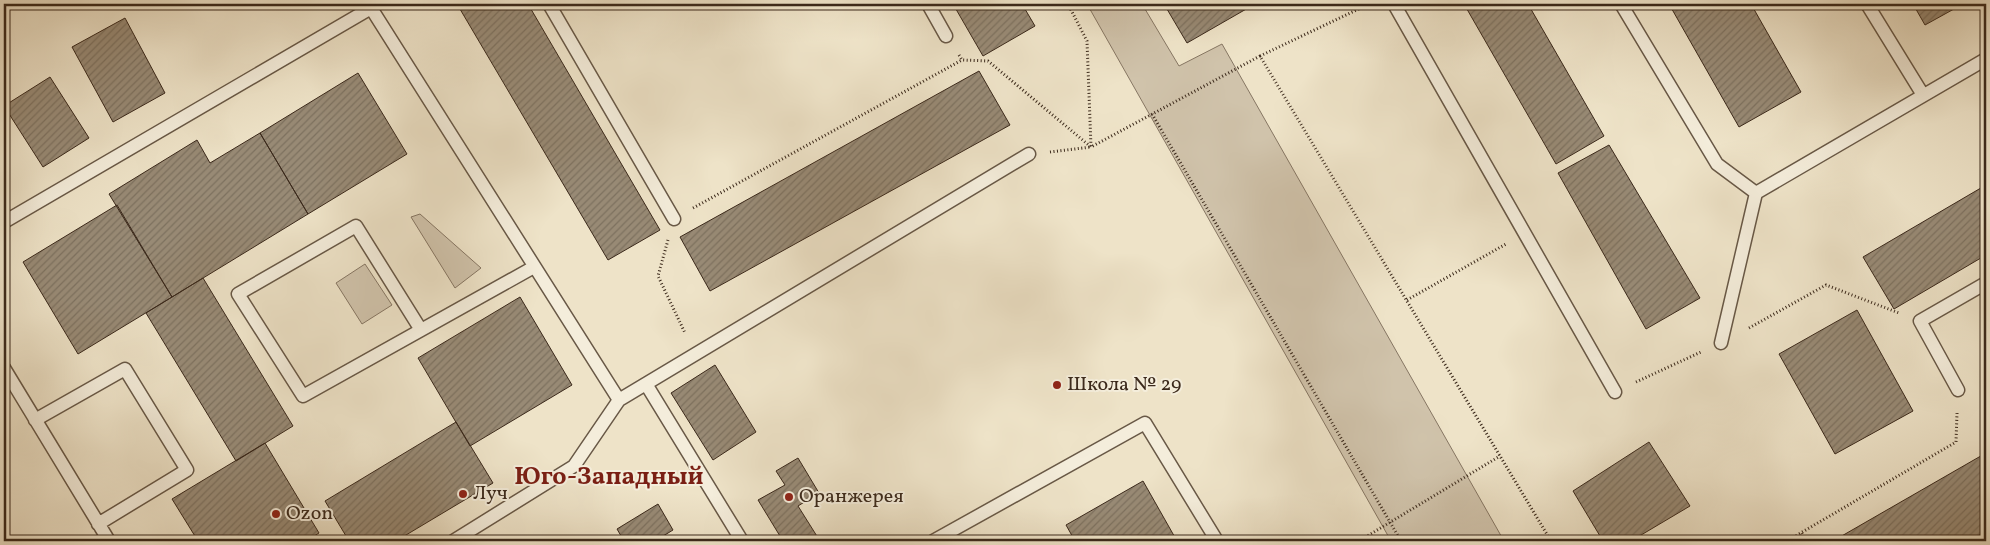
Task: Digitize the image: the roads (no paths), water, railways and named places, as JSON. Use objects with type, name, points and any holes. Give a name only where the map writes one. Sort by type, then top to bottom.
[{"type":"lane","points":[[549,4],[674,219]]},
{"type":"lane","points":[[928,4],[946,36]]},
{"type":"lane","points":[[1394,4],[1615,392]]},
{"type":"lane","points":[[1621,4],[1717,164],[1756,193]]},
{"type":"lane","points":[[1866,4],[1923,95]]},
{"type":"lane","points":[[4,222],[371,8],[619,400]]},
{"type":"lane","points":[[1721,343],[1756,193],[1986,59]]},
{"type":"lane","points":[[454,541],[574,466],[619,400],[1029,154]]},
{"type":"lane","points":[[422,330],[356,226],[238,294],[303,396],[422,330],[534,267]]},
{"type":"lane","points":[[1958,390],[1920,321],[1986,283]]},
{"type":"lane","points":[[4,368],[109,541]]},
{"type":"lane","points":[[35,420],[125,369],[187,470],[98,524]]},
{"type":"lane","points":[[646,384],[742,541]]},
{"type":"lane","points":[[933,541],[1145,423],[1217,541]]},
{"type":"place","name":"Школа № 29","points":[[1057,385]]},
{"type":"place","name":"Луч","points":[[463,494]]},
{"type":"place","name":"Оранжерея","points":[[789,497]]},
{"type":"place","name":"Ozon","points":[[276,514]]},
{"type":"district","name":"Юго-Западный","points":[[609,477]]}]
